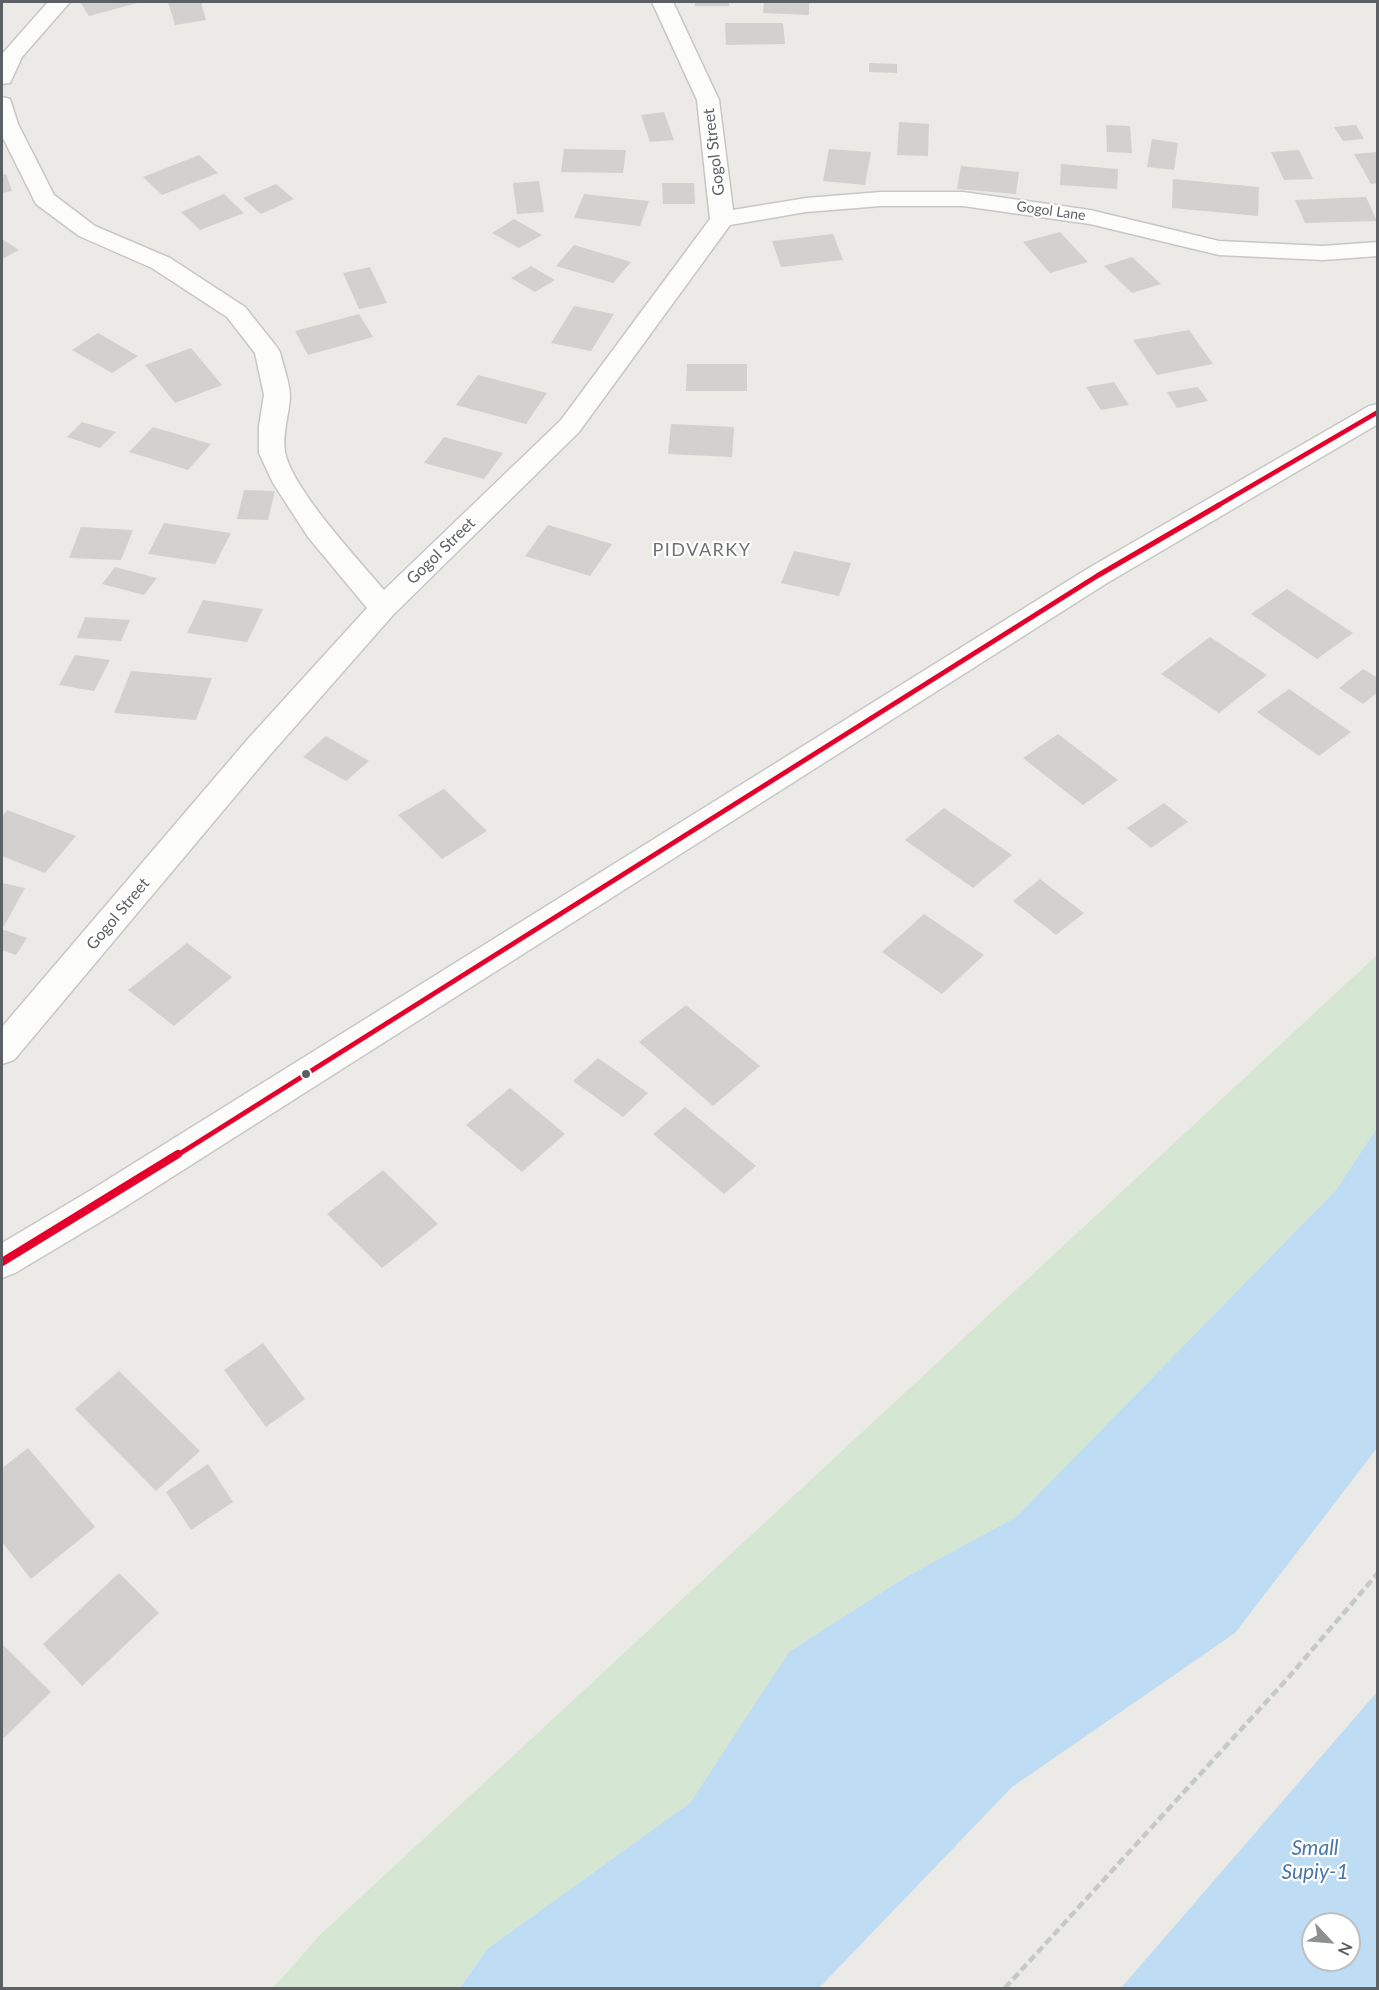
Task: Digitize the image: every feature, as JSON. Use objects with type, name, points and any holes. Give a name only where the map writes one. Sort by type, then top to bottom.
[{"type":"street","points":[[2,78],[12,55],[59,2]]},
{"type":"street","name":"Gogol Street","points":[[2,1050],[258,748],[383,608],[570,426],[722,219],[708,100],[662,2]]},
{"type":"street","points":[[2,104],[8,124],[44,199],[87,231],[161,263],[236,312],[267,352],[277,395],[272,426],[272,453],[286,483],[318,530],[383,608]]},
{"type":"street","name":"Gogol Lane","points":[[722,219],[806,205],[881,199],[963,199],[1090,217],[1219,248],[1323,253],[1377,249]]},
{"type":"street","points":[[2,1262],[104,1201],[1097,576],[1377,412]]},
{"type":"path","points":[[1005,1989],[1288,1678],[1377,1573]]},
{"type":"green space","points":[[1377,955],[1377,1128],[1336,1190],[1016,1517],[904,1578],[789,1652],[690,1803],[487,1949],[460,1988],[273,1988],[321,1934]]},
{"type":"water","points":[[1377,1128],[1377,1448],[1235,1633],[1012,1787],[819,1988],[460,1988],[487,1949],[690,1803],[789,1652],[904,1578],[1016,1517],[1336,1190]]},
{"type":"water","name":"Small Supiy-1","points":[[1377,1692],[1377,1988],[1121,1988]]},
{"type":"building","points":[[80,2],[141,2],[89,16]]},
{"type":"building","points":[[168,2],[201,2],[206,20],[175,25]]},
{"type":"building","points":[[695,2],[729,2],[729,6],[695,6]]},
{"type":"building","points":[[764,2],[809,2],[809,15],[763,13]]},
{"type":"building","points":[[725,23],[783,23],[785,44],[726,45]]},
{"type":"building","points":[[869,63],[897,64],[897,73],[869,72]]},
{"type":"building","points":[[664,112],[674,140],[650,142],[641,115]]},
{"type":"building","points":[[899,122],[929,124],[928,156],[897,155]]},
{"type":"building","points":[[1106,125],[1130,126],[1132,153],[1107,152]]},
{"type":"building","points":[[1356,125],[1364,139],[1343,141],[1334,127]]},
{"type":"building","points":[[1152,139],[1178,143],[1174,170],[1147,167]]},
{"type":"building","points":[[564,149],[626,150],[623,173],[561,172]]},
{"type":"building","points":[[829,149],[871,152],[865,185],[823,181]]},
{"type":"building","points":[[1299,150],[1313,179],[1284,180],[1271,152]]},
{"type":"building","points":[[1378,152],[1378,183],[1371,184],[1354,154]]},
{"type":"building","points":[[199,155],[218,173],[162,195],[143,177]]},
{"type":"building","points":[[1061,164],[1118,169],[1117,189],[1060,185]]},
{"type":"building","points":[[961,166],[1019,172],[1016,194],[957,189]]},
{"type":"building","points":[[6,174],[12,191],[2,193],[2,175]]},
{"type":"building","points":[[1173,179],[1259,187],[1258,216],[1172,208]]},
{"type":"building","points":[[539,181],[544,212],[517,214],[513,183]]},
{"type":"building","points":[[662,183],[694,183],[695,204],[663,204]]},
{"type":"building","points":[[276,184],[294,199],[261,214],[243,198]]},
{"type":"building","points":[[224,194],[244,213],[200,230],[181,212]]},
{"type":"building","points":[[584,194],[649,201],[640,226],[574,218]]},
{"type":"building","points":[[1366,197],[1377,221],[1305,223],[1295,200]]},
{"type":"building","points":[[514,219],[542,235],[519,248],[492,233]]},
{"type":"building","points":[[1060,232],[1088,262],[1050,273],[1023,242]]},
{"type":"building","points":[[833,234],[843,260],[781,267],[772,241]]},
{"type":"building","points":[[2,239],[19,250],[2,259]]},
{"type":"building","points":[[574,245],[631,262],[613,283],[556,266]]},
{"type":"building","points":[[1132,257],[1161,284],[1132,293],[1104,266]]},
{"type":"building","points":[[531,266],[555,280],[535,292],[511,278]]},
{"type":"building","points":[[370,267],[387,303],[359,309],[343,273]]},
{"type":"building","points":[[574,306],[614,314],[591,351],[551,343]]},
{"type":"building","points":[[359,314],[373,337],[308,355],[295,331]]},
{"type":"building","points":[[1189,330],[1213,364],[1157,375],[1133,340]]},
{"type":"building","points":[[98,333],[138,356],[112,373],[72,350]]},
{"type":"building","points":[[191,348],[222,385],[175,403],[145,365]]},
{"type":"building","points":[[687,364],[747,364],[747,391],[686,391]]},
{"type":"building","points":[[478,375],[547,393],[526,424],[456,405]]},
{"type":"building","points":[[1114,382],[1129,405],[1101,410],[1086,387]]},
{"type":"building","points":[[1198,387],[1208,401],[1177,408],[1167,392]]},
{"type":"building","points":[[82,422],[116,432],[100,448],[67,437]]},
{"type":"building","points":[[671,424],[734,427],[732,457],[668,454]]},
{"type":"building","points":[[153,427],[211,444],[188,470],[129,452]]},
{"type":"building","points":[[444,437],[503,453],[484,479],[424,463]]},
{"type":"building","points":[[244,490],[275,491],[268,520],[237,519]]},
{"type":"building","points":[[164,523],[231,533],[215,564],[148,554]]},
{"type":"building","points":[[548,525],[612,544],[590,576],[525,556]]},
{"type":"building","points":[[81,527],[133,530],[121,560],[69,558]]},
{"type":"building","points":[[794,551],[851,563],[839,596],[781,583]]},
{"type":"building","points":[[115,567],[157,578],[144,595],[102,584]]},
{"type":"building","points":[[1287,589],[1353,633],[1317,659],[1251,614]]},
{"type":"building","points":[[203,600],[263,609],[247,642],[187,633]]},
{"type":"building","points":[[85,617],[130,620],[121,641],[77,638]]},
{"type":"building","points":[[1210,637],[1267,675],[1219,713],[1161,674]]},
{"type":"building","points":[[75,655],[110,660],[94,691],[59,685]]},
{"type":"building","points":[[1363,669],[1378,678],[1378,692],[1363,704],[1339,688]]},
{"type":"building","points":[[131,671],[212,678],[196,720],[114,713]]},
{"type":"building","points":[[1289,689],[1351,732],[1319,756],[1257,712]]},
{"type":"building","points":[[1058,734],[1118,780],[1083,805],[1023,758]]},
{"type":"building","points":[[326,736],[369,761],[346,781],[303,757]]},
{"type":"building","points":[[444,789],[487,831],[442,859],[398,815]]},
{"type":"building","points":[[1164,803],[1188,822],[1151,848],[1127,828]]},
{"type":"building","points":[[944,808],[1012,855],[973,888],[905,840]]},
{"type":"building","points":[[7,810],[76,836],[45,873],[2,856],[2,817]]},
{"type":"building","points":[[1040,879],[1084,913],[1056,935],[1013,901]]},
{"type":"building","points":[[2,883],[25,888],[4,926],[2,926]]},
{"type":"building","points":[[924,914],[984,955],[942,994],[882,952]]},
{"type":"building","points":[[2,929],[27,938],[16,955],[2,950]]},
{"type":"building","points":[[187,943],[232,977],[174,1026],[128,990]]},
{"type":"building","points":[[686,1005],[760,1066],[713,1106],[639,1042]]},
{"type":"building","points":[[598,1058],[648,1093],[623,1117],[573,1081]]},
{"type":"building","points":[[510,1088],[565,1134],[522,1172],[466,1125]]},
{"type":"building","points":[[685,1107],[756,1166],[724,1194],[653,1134]]},
{"type":"building","points":[[383,1170],[438,1224],[382,1268],[327,1214]]},
{"type":"building","points":[[263,1343],[305,1399],[266,1427],[224,1370]]},
{"type":"building","points":[[119,1371],[200,1451],[156,1491],[75,1409]]},
{"type":"building","points":[[28,1448],[95,1527],[31,1579],[2,1542],[2,1468]]},
{"type":"building","points":[[208,1464],[233,1502],[191,1530],[166,1492]]},
{"type":"building","points":[[119,1573],[159,1613],[82,1686],[43,1644]]},
{"type":"building","points":[[2,1644],[51,1692],[4,1738],[2,1736]]},
{"type":"transit line","points":[[2,1262],[104,1201],[1097,576],[1378,412]]},
{"type":"district","name":"PIDVARKY","points":[[702,550]]}]
